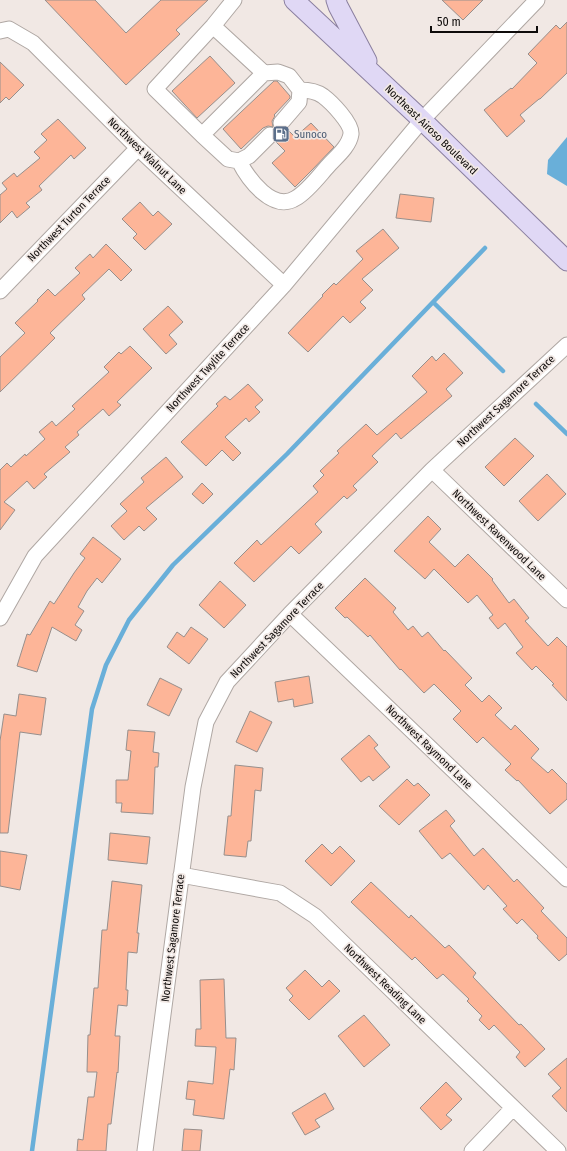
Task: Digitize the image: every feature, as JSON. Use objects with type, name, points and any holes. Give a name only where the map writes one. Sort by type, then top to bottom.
[{"type":"main road","name":"Northeast Airoso Boulevard","points":[[294,0],[422,120],[567,261]]},
{"type":"main road","points":[[336,0],[374,75]]},
{"type":"street","points":[[234,0],[213,26],[155,89],[228,159],[239,162],[252,182],[274,200],[285,202],[296,199],[310,186],[347,144],[351,133],[347,121],[322,96],[311,91],[300,90]]},
{"type":"street","name":"Northwest Twylite Terrace","points":[[0,618],[35,556],[284,285],[422,120],[537,0]]},
{"type":"street","points":[[213,26],[264,73]]},
{"type":"street","name":"Northwest Walnut Lane","points":[[4,30],[33,43],[138,148],[284,285]]},
{"type":"street","points":[[202,135],[264,73],[278,72],[290,76],[300,90],[299,102],[281,123]]},
{"type":"street","points":[[239,162],[249,156],[270,135]]},
{"type":"street","name":"Northwest Turton Terrace","points":[[0,291],[138,148]]},
{"type":"street","name":"Northwest Sagamore Terrace","points":[[145,1151],[193,787],[206,722],[227,682],[290,614],[432,470],[567,345]]},
{"type":"street","name":"Northwest Ravenwood Lane","points":[[432,470],[567,600]]},
{"type":"street","name":"Northwest Raymond Lane","points":[[290,614],[567,879]]},
{"type":"street","name":"Northwest Reading Lane","points":[[181,875],[280,894],[315,916],[558,1151]]},
{"type":"street","points":[[472,1151],[513,1108]]},
{"type":"water","points":[[567,137],[567,186],[547,174],[548,160]]},
{"type":"building","points":[[45,0],[95,0],[126,33],[161,0],[208,0],[176,30],[180,34],[126,85]]},
{"type":"building","points":[[442,0],[483,0],[463,20]]},
{"type":"building","points":[[567,22],[567,73],[540,99],[520,115],[525,121],[507,137],[484,110],[511,88],[512,89],[537,63],[528,54],[556,25],[560,29]]},
{"type":"building","points":[[210,56],[235,83],[197,118],[172,91]]},
{"type":"building","points":[[0,62],[24,85],[9,100],[6,97],[0,103]]},
{"type":"building","points":[[274,81],[277,81],[290,96],[290,98],[274,115],[275,116],[272,121],[273,127],[268,126],[263,128],[241,149],[223,129]]},
{"type":"building","points":[[58,119],[86,148],[74,159],[71,155],[39,186],[42,190],[26,203],[30,207],[17,218],[12,211],[0,223],[0,195],[7,189],[2,183],[14,173],[17,177],[40,158],[34,152],[47,140],[41,134]]},
{"type":"building","points":[[311,123],[334,147],[295,187],[272,163],[285,151],[276,142],[279,137],[278,131],[284,132],[287,129],[295,137]]},
{"type":"building","points":[[400,194],[434,198],[431,222],[396,218]]},
{"type":"building","points":[[140,202],[153,216],[158,211],[172,224],[145,250],[133,238],[137,234],[122,219]]},
{"type":"building","points":[[383,229],[399,248],[362,279],[373,290],[360,302],[366,308],[350,323],[343,316],[308,352],[288,333],[334,283],[336,285],[363,259],[356,251]]},
{"type":"building","points":[[106,244],[132,270],[121,281],[109,269],[82,295],[85,299],[50,333],[55,338],[0,392],[0,357],[25,333],[15,323],[48,289],[55,296],[80,273],[75,268],[90,254],[93,258]]},
{"type":"building","points":[[168,306],[183,322],[169,335],[177,344],[166,354],[143,329]]},
{"type":"building","points":[[130,346],[152,368],[117,402],[121,405],[109,416],[103,409],[77,432],[79,435],[65,447],[70,452],[44,474],[47,477],[34,489],[27,481],[4,502],[15,510],[0,530],[0,470],[7,463],[11,467],[45,439],[39,432],[52,421],[56,426],[75,409],[72,406],[109,372],[104,367],[119,352],[121,354]]},
{"type":"building","points":[[444,353],[463,373],[446,389],[452,396],[401,439],[396,433],[372,456],[378,462],[353,486],[357,490],[347,499],[344,496],[315,524],[322,532],[299,554],[291,546],[254,582],[234,563],[257,540],[261,545],[318,492],[313,486],[324,475],[320,471],[339,453],[337,451],[366,424],[377,435],[427,392],[412,376],[432,356],[436,361]]},
{"type":"building","points":[[248,384],[263,400],[255,407],[260,412],[249,422],[246,418],[225,437],[241,453],[233,461],[222,450],[206,466],[181,442],[218,406],[216,404],[225,396],[230,400]]},
{"type":"building","points":[[515,438],[534,456],[504,486],[485,467]]},
{"type":"building","points":[[166,457],[183,477],[146,508],[157,519],[144,531],[139,526],[124,540],[111,526],[127,511],[120,504],[144,482],[141,478]]},
{"type":"building","points":[[547,474],[566,494],[538,521],[519,501]]},
{"type":"building","points":[[202,483],[213,494],[203,504],[192,494]]},
{"type":"building","points":[[428,516],[441,529],[429,542],[455,567],[468,554],[493,579],[492,580],[509,603],[514,599],[529,618],[525,621],[548,646],[557,637],[567,647],[567,701],[552,685],[554,684],[536,666],[532,670],[516,653],[523,647],[505,623],[498,629],[489,618],[493,615],[477,595],[468,603],[434,569],[425,579],[394,551]]},
{"type":"building","points":[[93,537],[121,559],[102,583],[97,578],[87,591],[78,607],[84,611],[75,625],[82,630],[76,641],[52,627],[37,672],[17,666],[27,634],[30,635],[50,601],[54,604],[85,558],[80,554]]},
{"type":"building","points":[[365,578],[396,608],[393,612],[408,630],[413,626],[422,637],[428,632],[444,651],[445,650],[472,678],[465,685],[482,702],[489,695],[502,708],[495,715],[511,730],[515,725],[539,749],[531,758],[548,773],[552,769],[567,784],[567,799],[550,814],[518,780],[517,781],[505,770],[511,764],[483,737],[477,743],[453,719],[461,711],[434,684],[424,693],[401,669],[400,670],[370,635],[368,637],[335,608]]},
{"type":"building","points":[[220,581],[246,605],[224,628],[199,605]]},
{"type":"building","points":[[191,627],[208,639],[189,664],[167,647],[177,632],[184,637]]},
{"type":"building","points":[[309,676],[313,703],[294,707],[293,699],[278,702],[275,682]]},
{"type":"building","points":[[160,678],[182,689],[169,716],[147,705]]},
{"type":"building","points":[[19,694],[46,698],[41,735],[20,732],[8,833],[0,833],[0,741],[4,714],[16,716]]},
{"type":"building","points":[[250,711],[272,722],[257,752],[236,742]]},
{"type":"building","points":[[128,730],[155,732],[153,752],[159,753],[158,767],[155,767],[153,814],[121,812],[122,803],[116,803],[116,780],[128,780],[131,751],[126,750]]},
{"type":"building","points":[[369,735],[378,745],[374,748],[390,767],[373,781],[369,776],[361,782],[341,759]]},
{"type":"building","points":[[235,765],[263,768],[261,791],[255,790],[251,841],[248,841],[246,857],[224,855],[228,816],[231,816]]},
{"type":"building","points":[[407,779],[414,786],[418,783],[430,795],[399,825],[379,806]]},
{"type":"building","points":[[446,810],[455,821],[450,826],[474,856],[483,848],[514,882],[517,879],[544,908],[541,911],[567,938],[567,954],[559,961],[537,938],[538,936],[522,919],[517,924],[503,909],[507,906],[488,885],[484,890],[450,853],[442,859],[419,831]]},
{"type":"building","points":[[110,833],[150,837],[147,864],[108,860]]},
{"type":"building","points":[[322,844],[332,854],[340,846],[355,861],[331,886],[305,861]]},
{"type":"building","points":[[0,851],[27,855],[20,890],[0,886]]},
{"type":"building","points":[[112,881],[142,885],[137,933],[139,933],[137,953],[128,952],[126,990],[128,990],[127,1006],[118,1005],[115,1036],[120,1036],[118,1073],[117,1072],[111,1124],[108,1124],[106,1151],[77,1151],[78,1139],[83,1140],[88,1097],[94,1097],[97,1072],[87,1072],[88,1035],[90,1035],[94,988],[98,988],[102,930],[107,930]]},
{"type":"building","points":[[371,882],[409,918],[411,915],[445,948],[449,945],[476,973],[473,977],[519,1025],[521,1024],[545,1049],[525,1067],[516,1057],[520,1052],[494,1025],[489,1030],[479,1020],[482,1016],[467,1001],[469,999],[443,974],[437,979],[415,957],[412,960],[351,902]]},
{"type":"building","points":[[305,970],[322,987],[329,980],[340,991],[309,1020],[289,1000],[293,996],[286,988]]},
{"type":"building","points":[[224,979],[226,1038],[236,1038],[234,1070],[230,1069],[224,1119],[193,1115],[195,1100],[186,1099],[188,1081],[213,1084],[216,1047],[195,1046],[196,1029],[201,1029],[200,980]]},
{"type":"building","points":[[364,1015],[390,1045],[364,1067],[338,1036]]},
{"type":"building","points":[[567,1058],[567,1112],[552,1096],[561,1088],[548,1074]]},
{"type":"building","points":[[446,1082],[462,1099],[446,1115],[452,1120],[441,1130],[420,1108]]},
{"type":"building","points":[[325,1093],[334,1109],[315,1120],[320,1127],[305,1135],[292,1113]]},
{"type":"building","points":[[184,1129],[202,1130],[200,1151],[182,1151]]},
{"type":"waterway","points":[[32,1151],[92,709],[106,665],[129,620],[173,565],[287,454],[485,248]]},
{"type":"waterway","points":[[433,302],[503,371]]},
{"type":"waterway","points":[[536,404],[567,434]]},
{"type":"place","name":"Sunoco","points":[[281,134]]}]
